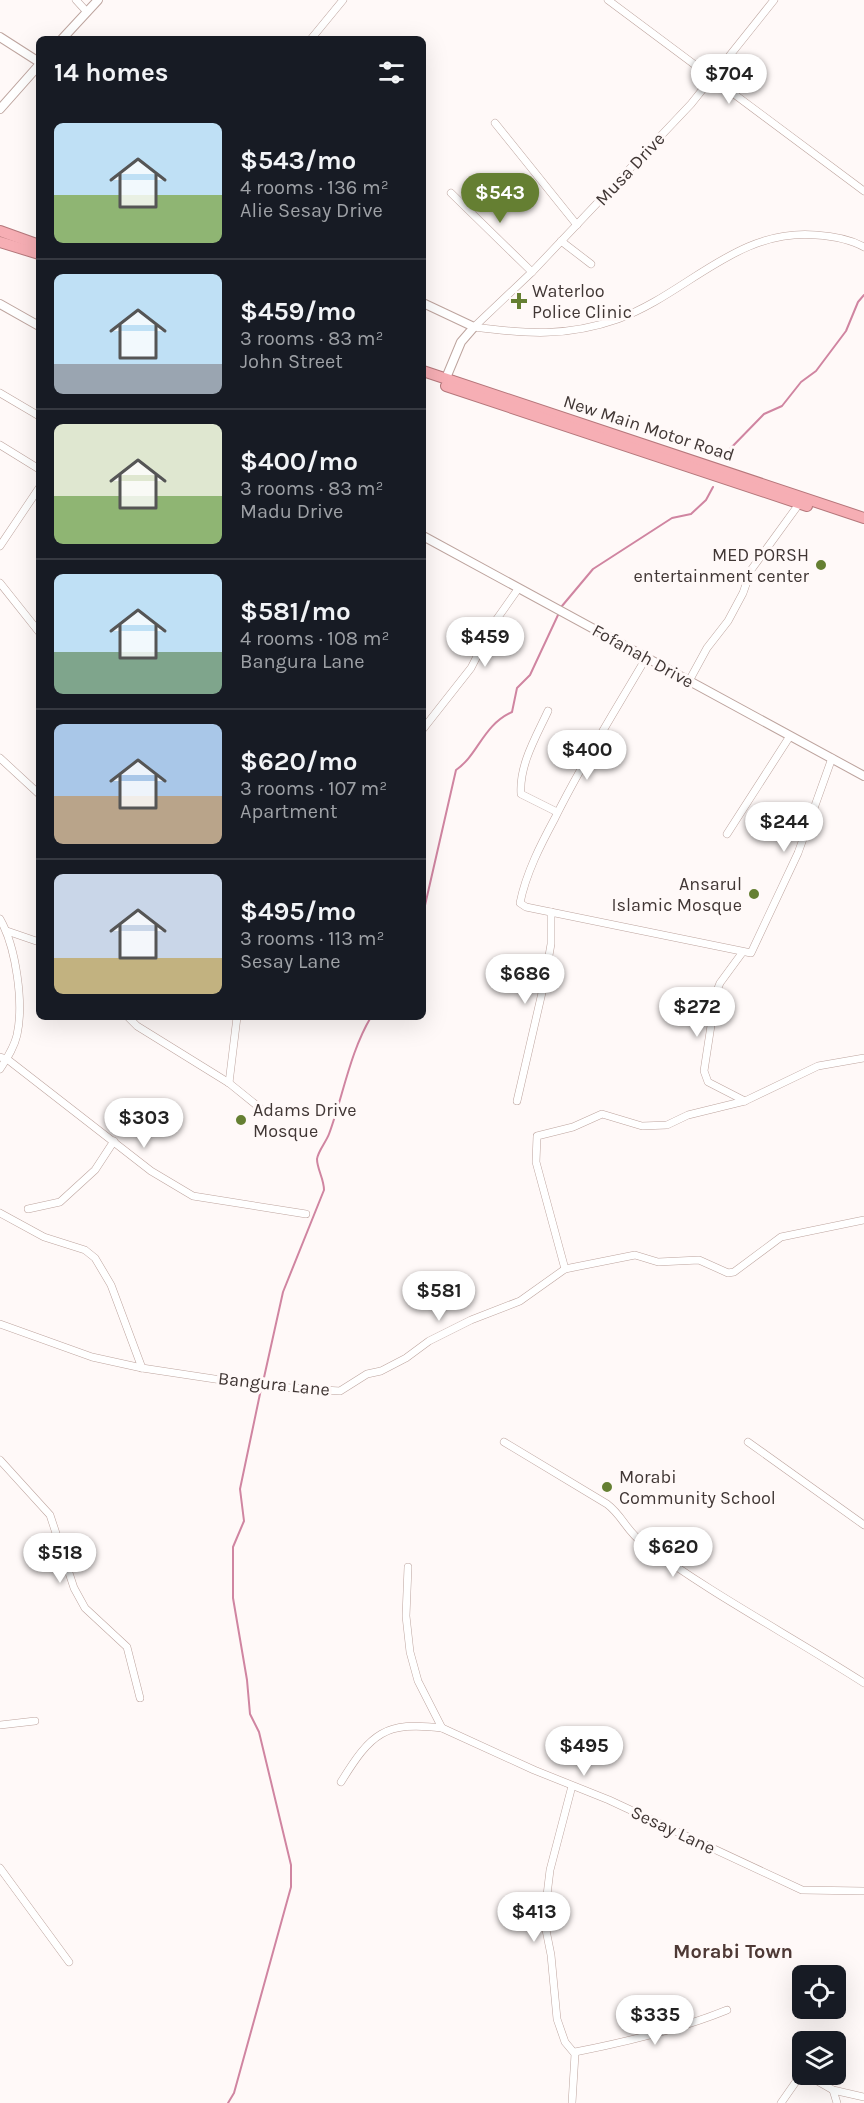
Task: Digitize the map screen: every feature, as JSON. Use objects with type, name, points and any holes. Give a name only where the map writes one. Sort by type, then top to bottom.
[{"type":"highway","points":[[0,231],[36,244]]},
{"type":"highway","points":[[0,242],[36,253]]},
{"type":"highway","name":"New Main Motor Road","points":[[426,372],[864,518]]},
{"type":"highway","name":"New Main Motor Road","points":[[426,379],[864,525]]},
{"type":"street","points":[[76,0],[87,12]]},
{"type":"street","points":[[65,36],[98,0]]},
{"type":"street","points":[[313,36],[343,0]]},
{"type":"street","points":[[609,0],[710,78],[864,191]]},
{"type":"street","name":"Musa Drive","points":[[474,327],[577,225],[691,104],[774,0]]},
{"type":"street","points":[[0,37],[36,62]]},
{"type":"street","points":[[0,109],[36,67]]},
{"type":"street","points":[[495,123],[577,225]]},
{"type":"street","points":[[451,193],[531,272]]},
{"type":"street","points":[[426,304],[474,327],[531,334],[589,327],[648,305],[745,246],[788,234],[829,236],[864,247]]},
{"type":"street","points":[[561,241],[591,264]]},
{"type":"street","points":[[0,304],[36,324]]},
{"type":"street","points":[[446,378],[461,342],[474,327]]},
{"type":"street","points":[[0,393],[36,414]]},
{"type":"street","points":[[0,445],[36,467]]},
{"type":"street","points":[[0,546],[36,495]]},
{"type":"street","points":[[689,681],[707,648],[728,621],[743,593],[751,570],[799,504]]},
{"type":"street","name":"Fofanah Drive","points":[[426,538],[864,776]]},
{"type":"street","points":[[0,583],[36,628]]},
{"type":"street","points":[[426,725],[471,668],[494,623],[518,589]]},
{"type":"street","points":[[646,658],[580,768],[540,846],[520,903],[526,907],[742,953],[751,953],[798,853],[832,758]]},
{"type":"street","points":[[548,711],[530,750],[520,782],[521,794],[557,812]]},
{"type":"street","points":[[727,834],[790,736]]},
{"type":"street","points":[[0,758],[36,791]]},
{"type":"street","points":[[517,1101],[546,974],[551,944],[551,912]]},
{"type":"street","points":[[0,919],[7,931],[17,977],[18,1012],[17,1033],[3,1058],[0,1069]]},
{"type":"street","points":[[7,931],[36,941]]},
{"type":"street","points":[[742,953],[720,982],[716,993],[704,1071],[708,1082],[745,1101]]},
{"type":"street","points":[[131,1020],[137,1026],[229,1083],[260,1108]]},
{"type":"street","points":[[229,1083],[237,1020]]},
{"type":"street","points":[[3,1058],[152,1171],[193,1196],[306,1214]]},
{"type":"street","points":[[566,1269],[536,1162],[537,1136],[573,1126],[602,1114],[657,1127],[701,1111],[745,1101],[819,1066],[864,1058]]},
{"type":"street","points":[[28,1209],[60,1202],[95,1170],[114,1141]]},
{"type":"street","points":[[0,1213],[44,1237],[85,1250],[95,1258],[111,1285],[142,1368]]},
{"type":"street","name":"Bangura Lane","points":[[0,1324],[92,1357],[142,1368],[261,1386],[340,1391],[367,1374],[381,1371],[406,1358],[429,1341],[461,1325],[520,1301],[566,1269],[618,1256],[635,1255],[658,1262],[699,1260],[728,1273],[734,1272],[781,1237],[864,1220]]},
{"type":"street","points":[[504,1442],[607,1504],[616,1511],[627,1530],[635,1537],[700,1581],[864,1683]]},
{"type":"street","points":[[748,1442],[864,1525]]},
{"type":"street","points":[[0,1460],[50,1515],[74,1588],[85,1608],[127,1647],[140,1698]]},
{"type":"street","points":[[408,1567],[406,1616],[410,1652],[418,1681],[442,1728]]},
{"type":"street","points":[[0,1725],[35,1720]]},
{"type":"street","name":"Sesay Lane","points":[[341,1782],[355,1760],[378,1736],[391,1728],[414,1724],[442,1728],[609,1800],[802,1890],[864,1891]]},
{"type":"street","points":[[572,1786],[550,1870],[544,1920],[557,2019],[565,2042],[575,2052],[572,2103]]},
{"type":"street","points":[[0,1868],[69,1962]]},
{"type":"street","points":[[575,2052],[644,2037],[727,2010]]},
{"type":"street","points":[[781,2103],[795,2085]]},
{"type":"street","points":[[824,2085],[833,2090],[864,2097]]},
{"type":"street","points":[[833,2090],[837,2103]]},
{"type":"waterway","points":[[726,453],[764,414],[782,406],[801,382],[816,371],[846,331],[858,302],[864,295]]},
{"type":"waterway","points":[[562,606],[593,569],[672,518],[691,514],[706,500],[713,487]]},
{"type":"waterway","points":[[426,901],[456,770],[470,756],[487,732],[512,712],[517,688],[530,675],[558,615]]},
{"type":"waterway","points":[[263,1382],[283,1292],[324,1190],[317,1159],[329,1134],[352,1059],[370,1020]]},
{"type":"waterway","points":[[228,2103],[234,2093],[291,1887],[291,1865],[259,1732],[250,1714],[247,1680],[233,1598],[233,1547],[244,1521],[240,1489],[261,1389]]},
{"type":"place","name":"Waterloo Police Clinic","points":[[519,301]]},
{"type":"place","name":"MED PORSH entertainment center","points":[[821,565]]},
{"type":"place","name":"Ansarul Islamic Mosque","points":[[754,894]]},
{"type":"place","name":"Adams Drive Mosque","points":[[241,1120]]},
{"type":"place","name":"Morabi Community School","points":[[607,1487]]},
{"type":"district","name":"Morabi Town","points":[[733,1951]]}]
